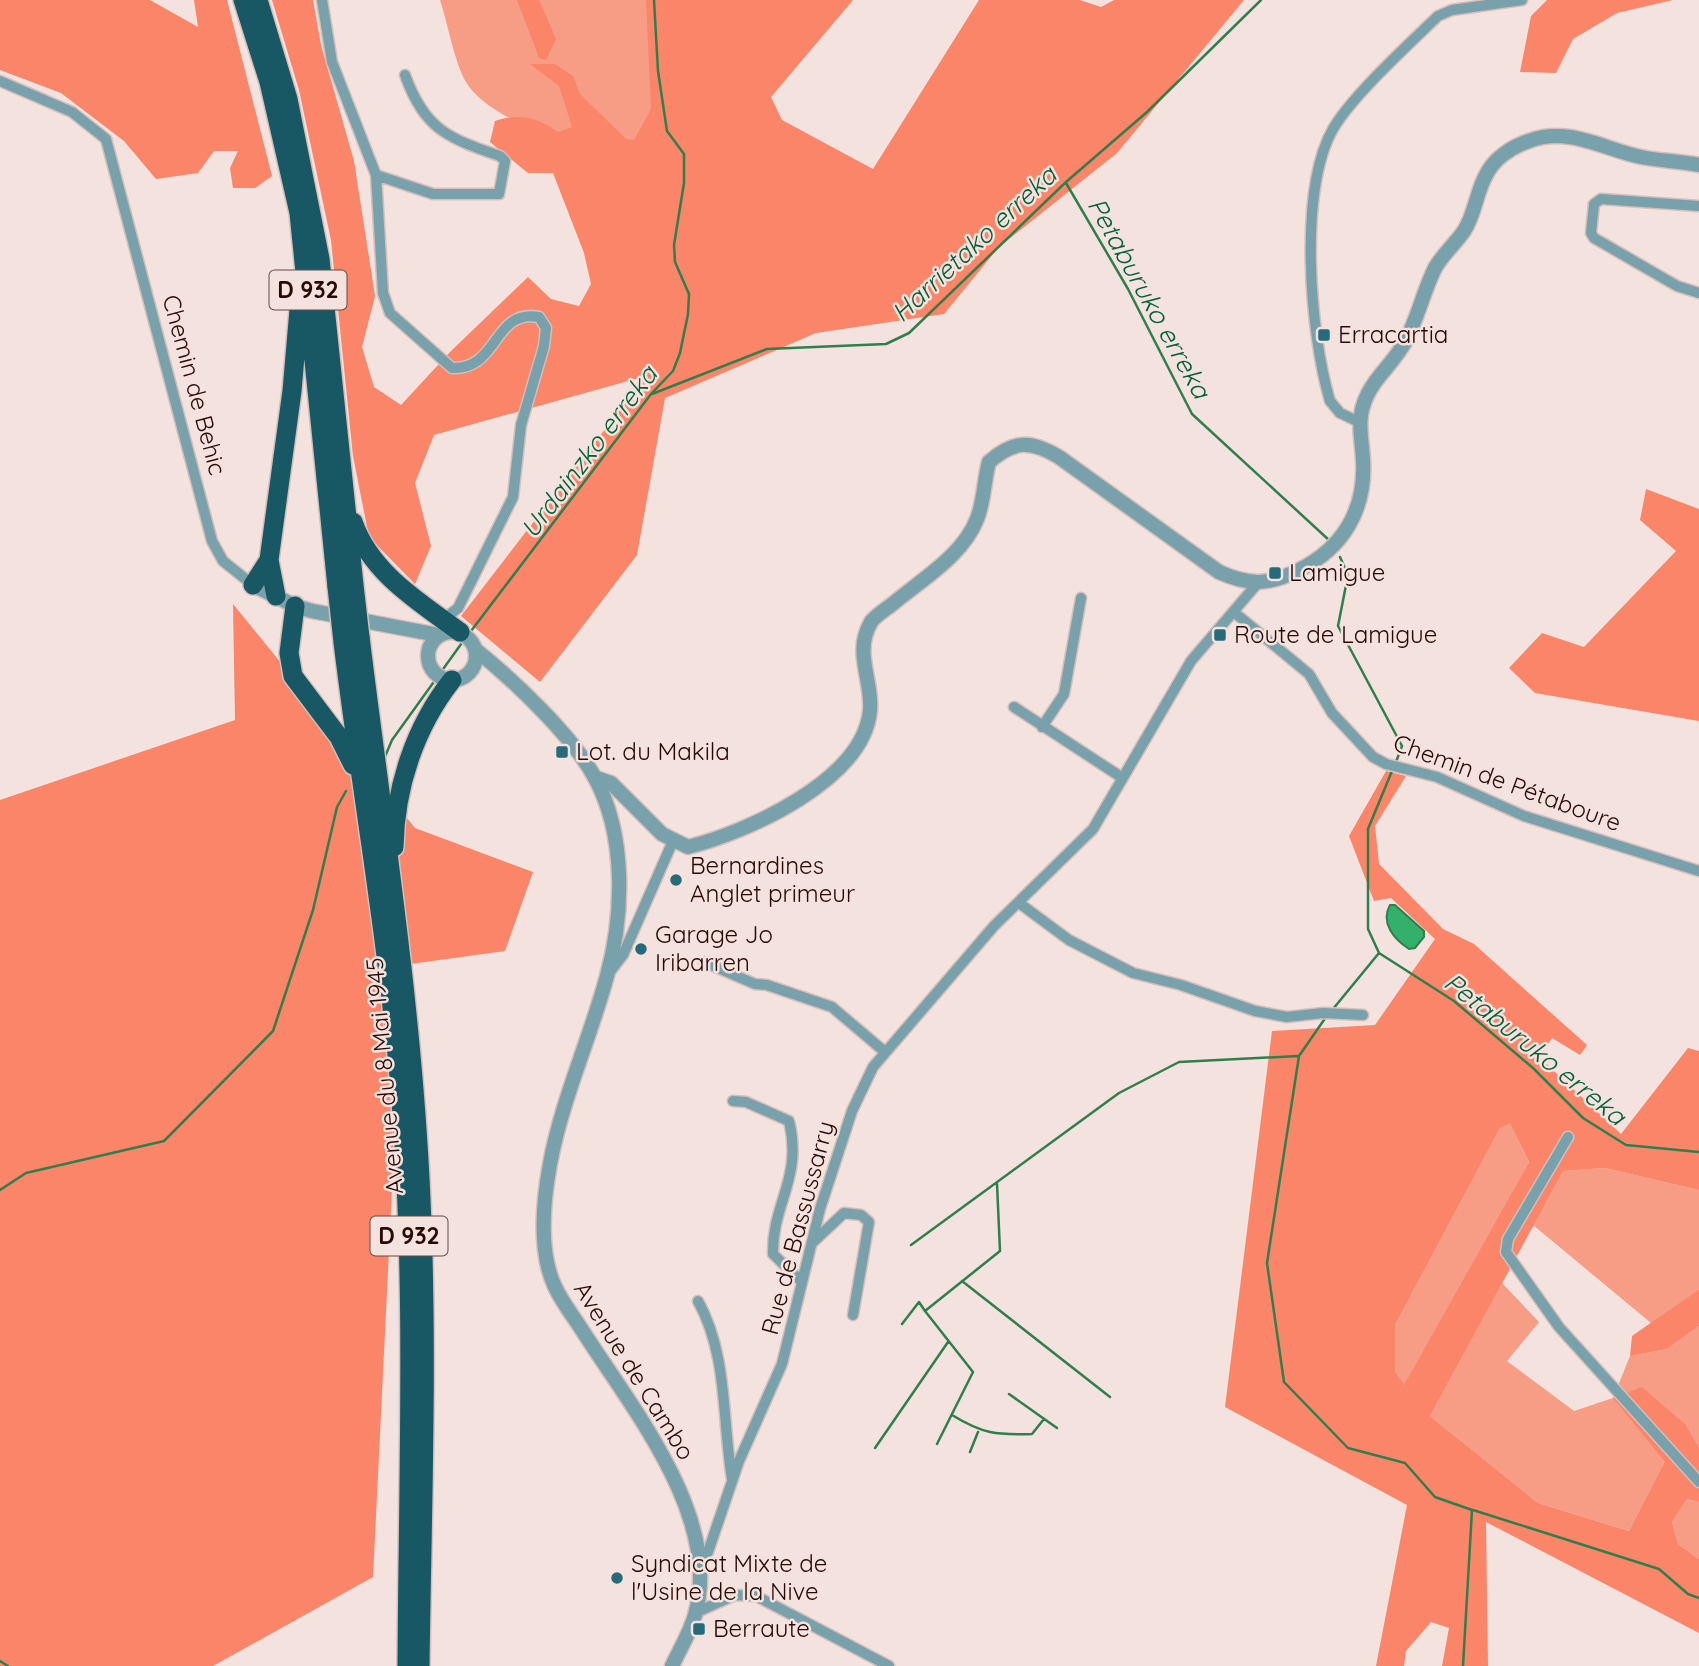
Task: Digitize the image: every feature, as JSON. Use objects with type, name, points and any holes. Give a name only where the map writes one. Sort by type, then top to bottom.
[{"type":"highway","name":"D 932","points":[[243,0],[283,137],[304,248],[368,777]]},
{"type":"highway","name":"D 932","points":[[258,0],[288,99],[320,259],[344,499],[346,586]]},
{"type":"highway","points":[[276,596],[269,561],[292,391],[304,248]]},
{"type":"highway","points":[[344,499],[368,555],[441,628],[468,639]]},
{"type":"highway","points":[[254,585],[269,561]]},
{"type":"highway","points":[[295,606],[289,653],[293,676],[368,777]]},
{"type":"highway","points":[[393,900],[394,831],[401,786],[443,677]]},
{"type":"highway","name":"Avenue du 8 Mai 1945","points":[[368,777],[365,810],[380,907],[399,1075],[407,1197],[410,1337],[407,1666]]},
{"type":"highway","name":"Avenue du 8 Mai 1945","points":[[368,777],[393,900],[414,1088],[421,1211],[420,1666]]},
{"type":"street","points":[[322,0],[332,62],[376,175],[383,293],[390,313],[452,368],[466,369],[477,364],[514,317],[526,314],[539,317],[546,328],[544,346],[521,425],[513,497],[458,608],[428,648],[428,658],[443,677],[464,678],[473,668],[491,668],[504,673]]},
{"type":"street","points":[[1359,422],[1340,413],[1330,401],[1312,306],[1315,190],[1323,149],[1342,118],[1438,16],[1452,10],[1522,0]]},
{"type":"street","points":[[376,175],[418,190],[451,196],[499,194],[504,180],[505,161],[500,156],[446,135],[426,118],[413,98],[405,75]]},
{"type":"street","name":"Chemin de Behic","points":[[0,81],[72,112],[106,139],[212,541],[223,561],[254,585],[295,606],[410,630],[441,628]]},
{"type":"street","points":[[596,778],[611,783],[673,841],[688,847],[749,825],[825,784],[858,749],[870,710],[862,651],[872,621],[958,549],[977,519],[989,462],[1013,444],[1029,445],[1048,451],[1219,572],[1241,582],[1257,584],[1279,580],[1317,561],[1345,533],[1356,515],[1363,483],[1359,422],[1365,400],[1413,328],[1436,268],[1471,218],[1485,176],[1506,152],[1532,139],[1572,136],[1640,157],[1699,165]]},
{"type":"street","points":[[1699,206],[1601,199],[1594,204],[1591,233],[1594,239],[1677,286],[1699,293]]},
{"type":"street","points":[[1014,707],[1121,777],[1191,661],[1235,613],[1257,584]]},
{"type":"street","points":[[1042,727],[1064,694],[1081,598]]},
{"type":"street","name":"Chemin de Pétaboure","points":[[1235,613],[1309,674],[1332,713],[1373,757],[1387,764],[1437,777],[1524,816],[1699,871]]},
{"type":"street","points":[[410,630],[428,648]]},
{"type":"street","points":[[468,639],[473,668]]},
{"type":"street","name":"Avenue de Cambo","points":[[468,639],[570,743],[596,778],[617,842],[621,900],[608,975],[552,1150],[544,1194],[545,1239],[554,1285],[677,1483],[687,1508],[699,1560],[695,1614],[672,1666]]},
{"type":"street","name":"Rue de Bassussarry","points":[[699,1560],[712,1542],[732,1480],[782,1364],[812,1243],[852,1111],[873,1068],[922,1014],[994,926],[1093,829],[1121,777]]},
{"type":"street","name":"Avenue de Cambo","points":[[608,975],[622,955],[673,841]]},
{"type":"street","points":[[1019,903],[1069,940],[1133,973],[1181,985],[1255,1012],[1287,1017],[1322,1013],[1363,1015]]},
{"type":"street","points":[[704,962],[755,984],[767,985],[832,1007],[885,1052]]},
{"type":"street","points":[[733,1101],[746,1102],[789,1121],[795,1145],[788,1193],[773,1234],[773,1254],[802,1282]]},
{"type":"street","points":[[1568,1137],[1508,1238],[1506,1252],[1559,1327],[1699,1482]]},
{"type":"street","points":[[812,1243],[844,1213],[861,1215],[869,1222],[853,1315]]},
{"type":"street","points":[[698,1301],[713,1327],[723,1385],[732,1480]]},
{"type":"street","points":[[695,1614],[735,1595],[756,1596],[889,1666]]},
{"type":"shaded area","points":[[0,0],[150,0],[198,27],[194,0],[227,0],[272,176],[255,188],[233,188],[230,168],[238,151],[214,151],[198,173],[156,179],[124,141],[61,93],[0,70]]},
{"type":"shaded area","points":[[272,0],[313,0],[321,45],[354,161],[375,296],[362,347],[374,387],[401,405],[450,352],[528,277],[551,299],[579,306],[591,284],[584,253],[553,173],[528,173],[490,142],[495,121],[512,117],[528,118],[558,132],[572,127],[559,86],[530,64],[555,64],[573,76],[580,94],[626,139],[634,140],[651,109],[646,0],[853,0],[771,97],[782,120],[873,169],[979,0],[1080,0],[1101,7],[1114,0],[1244,0],[1117,153],[999,247],[944,314],[816,333],[665,398],[637,555],[540,682],[461,616],[646,376],[434,435],[415,483],[431,546],[415,584],[369,537],[353,456],[331,240],[299,90]]},
{"type":"shaded area","points":[[440,0],[651,0],[649,61],[659,119],[663,173],[527,127],[480,98],[462,73]]},
{"type":"shaded area","points":[[517,0],[539,0],[556,39],[546,60],[539,58]]},
{"type":"shaded area","points":[[1547,0],[1673,0],[1617,13],[1573,39],[1556,73],[1520,72],[1531,16]]},
{"type":"shaded area","points":[[1646,489],[1699,509],[1699,721],[1535,693],[1509,668],[1542,633],[1584,647],[1676,551],[1640,520]]},
{"type":"shaded area","points":[[233,604],[415,828],[533,872],[505,951],[403,965],[373,1577],[213,1666],[0,1666],[0,800],[235,720]]},
{"type":"shaded area","points":[[1386,771],[1406,776],[1375,826],[1379,864],[1443,929],[1474,944],[1587,1045],[1580,1055],[1552,1038],[1539,1057],[1621,1134],[1688,1048],[1699,1051],[1699,1190],[1605,1168],[1563,1171],[1430,1416],[1538,1503],[1629,1531],[1665,1462],[1613,1398],[1642,1387],[1686,1425],[1699,1447],[1699,1502],[1687,1499],[1672,1522],[1678,1544],[1699,1559],[1699,1633],[1486,1522],[1488,1666],[1442,1666],[1449,1628],[1431,1622],[1406,1651],[1404,1666],[1376,1666],[1407,1505],[1225,1407],[1272,1031],[1375,1025],[1435,939],[1391,898],[1374,901],[1349,836]],"holes":[[[1510,1123],[1529,1162],[1404,1385],[1395,1371],[1395,1325],[1500,1128]]]},
{"type":"shaded area","points":[[1390,905],[1395,905],[1424,931],[1424,937],[1415,948],[1409,949],[1390,930],[1387,912]]},
{"type":"shaded area","points":[[1510,1122],[1529,1162],[1404,1386],[1395,1371],[1395,1325],[1500,1128]]},
{"type":"shaded area","points":[[1605,1168],[1699,1190],[1699,1289],[1651,1323],[1533,1225],[1563,1171]]},
{"type":"shaded area","points":[[1502,1283],[1539,1322],[1507,1361],[1574,1411],[1613,1398],[1630,1356],[1667,1349],[1699,1326],[1699,1447],[1686,1425],[1629,1531],[1538,1503],[1430,1416]]},
{"type":"shaded area","points":[[1699,1289],[1699,1326],[1667,1349],[1630,1356],[1632,1336]]},
{"type":"shaded area","points":[[1687,1499],[1699,1502],[1699,1559],[1678,1544],[1672,1522]]},
{"type":"waterway","name":"Urdainzko erreka","points":[[468,635],[651,394],[673,371],[680,353],[689,294],[675,262],[674,245],[684,183],[684,154],[667,131],[658,71],[654,0]]},
{"type":"waterway","name":"Harrietako erreka","points":[[652,394],[767,349],[886,344],[909,333],[1066,182],[1147,112],[1261,0]]},
{"type":"waterway","name":"Petaburuko erreka","points":[[1066,183],[1128,289],[1192,414],[1330,541]]},
{"type":"waterway","name":"Petaburuko erreka","points":[[1340,557],[1348,575],[1338,626],[1402,746],[1396,762]]},
{"type":"waterway","name":"Urdainzko erreka","points":[[384,759],[392,740],[464,640]]},
{"type":"waterway","name":"Petaburuko erreka","points":[[1392,771],[1368,829],[1368,929],[1379,953],[1454,1001],[1533,1068],[1583,1118],[1626,1145],[1699,1152]]},
{"type":"waterway","name":"Urdainzko erreka","points":[[0,1190],[26,1173],[164,1141],[273,1031],[313,910],[337,807],[346,791]]},
{"type":"waterway","points":[[1333,1009],[1379,953]]},
{"type":"waterway","points":[[1326,1017],[1299,1056],[1267,1263],[1284,1382],[1348,1448],[1405,1463],[1435,1497],[1472,1510],[1463,1666]]},
{"type":"waterway","points":[[911,1245],[1119,1093],[1179,1062],[1298,1056]]},
{"type":"waterway","points":[[937,1444],[973,1372],[925,1311],[1000,1251],[997,1184]]},
{"type":"waterway","points":[[962,1281],[1110,1397]]},
{"type":"waterway","points":[[902,1324],[919,1302],[925,1311]]},
{"type":"waterway","points":[[875,1448],[948,1342]]},
{"type":"waterway","points":[[1009,1394],[1057,1428]]},
{"type":"waterway","points":[[952,1415],[981,1430],[1009,1434],[1032,1434],[1044,1419]]},
{"type":"waterway","points":[[970,1452],[978,1432]]},
{"type":"waterway","points":[[1473,1510],[1659,1569],[1688,1594],[1699,1598]]},
{"type":"waterway","points":[[0,1661],[8,1666]]},
{"type":"place","name":"Erracartia","points":[[1324,335]]},
{"type":"place","name":"Lamigue","points":[[1275,573]]},
{"type":"place","name":"Route de Lamigue","points":[[1220,635]]},
{"type":"place","name":"Lot. du Makila","points":[[562,752]]},
{"type":"place","name":"Bernardines Anglet primeur","points":[[676,880]]},
{"type":"place","name":"Garage Jo Iribarren","points":[[641,949]]},
{"type":"place","name":"Syndicat Mixte de l'Usine de la Nive","points":[[617,1578]]},
{"type":"place","name":"Berraute","points":[[699,1629]]}]
